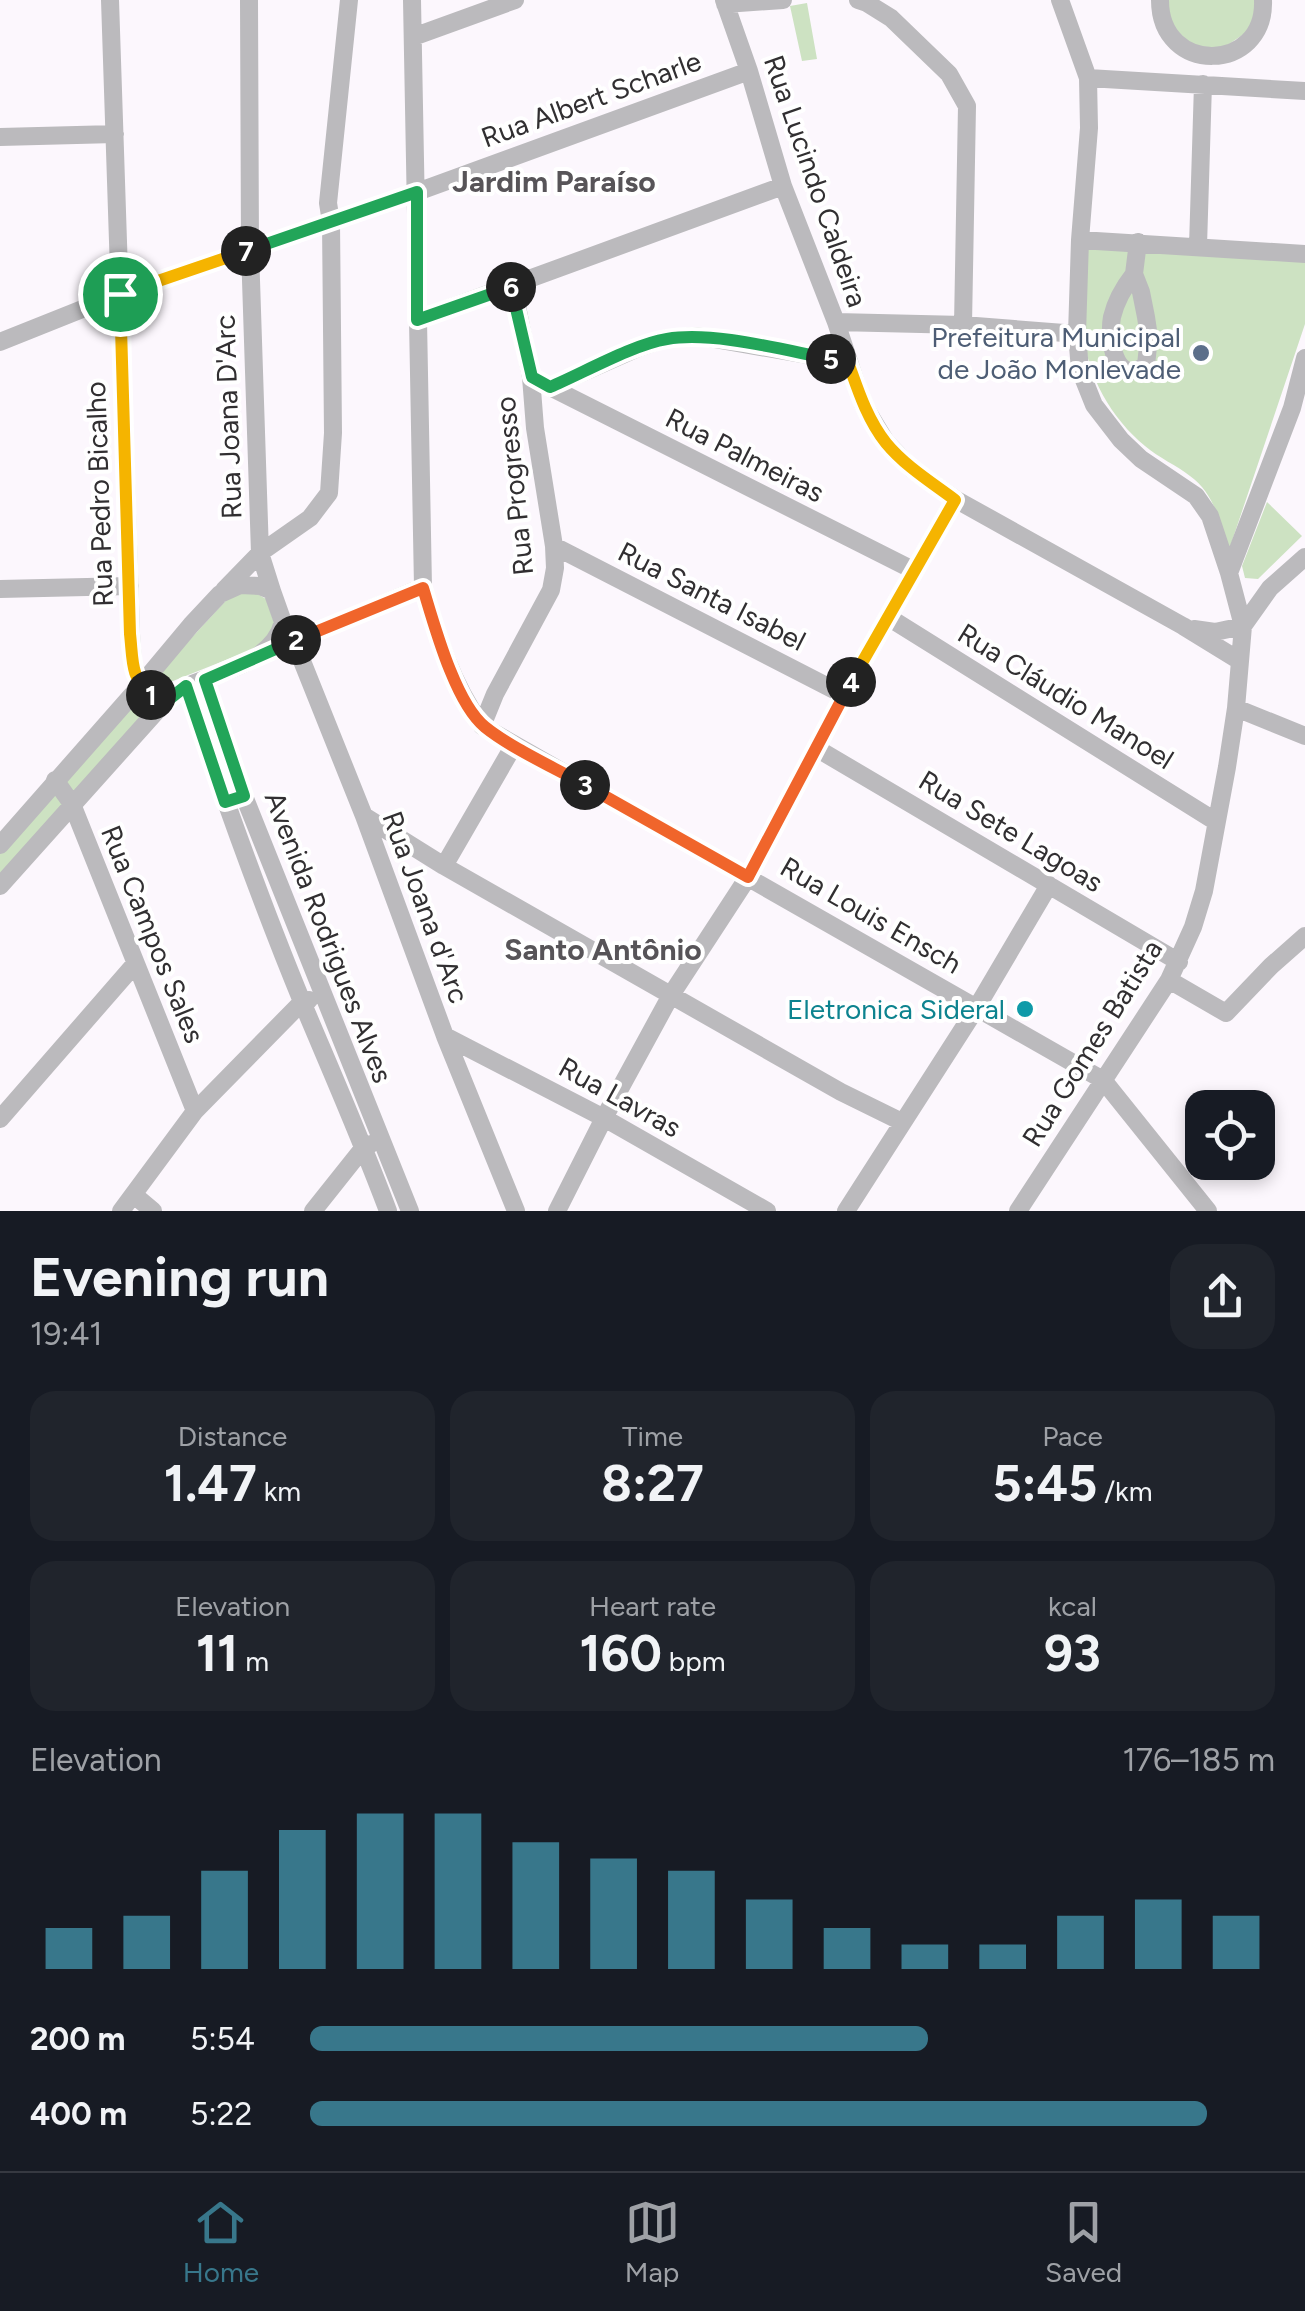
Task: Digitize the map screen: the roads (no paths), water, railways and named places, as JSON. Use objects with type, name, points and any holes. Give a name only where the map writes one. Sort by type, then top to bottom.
[{"type":"street","name":"Rua Pedro Bicalho","points":[[110,0],[133,664],[140,686]]},
{"type":"street","name":"Rua Joana D'Arc","points":[[249,0],[250,250],[260,554],[283,622]]},
{"type":"street","points":[[0,844],[220,594],[260,554],[310,518],[329,493],[333,432],[332,222],[328,203],[349,0]]},
{"type":"street","name":"Rua Louis Ensch","points":[[412,0],[423,588],[446,663],[464,699],[482,726],[1102,1080],[1208,1211]]},
{"type":"street","points":[[413,37],[515,0]]},
{"type":"street","points":[[725,2],[782,0]]},
{"type":"street","points":[[858,0],[891,18],[949,74],[967,106],[963,325]]},
{"type":"street","points":[[1060,0],[1088,78],[1089,128],[1076,334],[1080,370],[1094,406],[1120,440],[1196,496],[1210,516],[1243,626],[1240,662]]},
{"type":"street","points":[[1160,0],[1166,30],[1196,84],[1198,246]]},
{"type":"street","points":[[1176,43],[1207,56],[1224,55],[1240,48],[1253,37],[1261,22],[1263,0]]},
{"type":"street","name":"Rua Lucindo Caldeira","points":[[725,2],[783,186],[863,404],[886,442],[912,469],[955,500],[1184,626],[1240,662]]},
{"type":"street","name":"Rua Albert Scharle","points":[[0,342],[120,294],[417,192],[749,70]]},
{"type":"street","points":[[1088,78],[1305,91]]},
{"type":"street","points":[[0,136],[115,134]]},
{"type":"street","points":[[417,320],[783,186]]},
{"type":"street","points":[[1080,240],[1305,254]]},
{"type":"street","points":[[1134,274],[1120,292],[1110,334],[1117,362],[1136,371],[1146,365],[1149,337],[1134,274],[1138,242]]},
{"type":"street","name":"Rua Progresso","points":[[482,726],[551,590],[555,568],[535,428],[532,377],[513,286]]},
{"type":"street","points":[[836,322],[963,325],[1076,334]]},
{"type":"street","points":[[550,387],[638,348],[664,339],[697,336],[848,362]]},
{"type":"street","points":[[1230,574],[1292,408],[1305,358]]},
{"type":"street","name":"Rua Palmeiras","points":[[532,377],[916,572]]},
{"type":"street","points":[[1292,408],[1305,390]]},
{"type":"street","points":[[557,1211],[671,995],[748,877],[844,695],[955,500]]},
{"type":"street","name":"Rua Santa Isabel","points":[[554,546],[844,695]]},
{"type":"street","points":[[1243,626],[1270,588],[1305,557]]},
{"type":"street","points":[[220,594],[240,585],[272,591]]},
{"type":"street","points":[[0,589],[130,586]]},
{"type":"street","points":[[0,886],[163,704],[186,686],[423,588]]},
{"type":"street","name":"Rua Cláudio Manoel","points":[[888,617],[1215,821]]},
{"type":"street","points":[[251,660],[274,642],[283,622]]},
{"type":"street","name":"Rua Joana d'Arc","points":[[283,622],[364,816],[445,1036],[516,1211]]},
{"type":"street","name":"Rua Lucindo Caldeira","points":[[1184,626],[1215,632],[1243,626]]},
{"type":"street","name":"Rua Gomes Batista","points":[[1018,1211],[1179,962],[1204,891],[1236,708],[1240,662]]},
{"type":"street","name":"Avenida Rodrigues Alves","points":[[205,680],[244,796],[322,996],[372,1143],[388,1211]]},
{"type":"street","points":[[140,686],[163,704]]},
{"type":"street","name":"Avenida Rodrigues Alves","points":[[186,686],[225,802],[302,1002],[410,1211]]},
{"type":"street","points":[[1236,708],[1305,736]]},
{"type":"street","points":[[444,866],[514,745]]},
{"type":"street","name":"Rua Sete Lagoas","points":[[816,748],[1179,962]]},
{"type":"street","name":"Rua Campos Sales","points":[[56,780],[72,804],[195,1111]]},
{"type":"street","points":[[225,802],[244,796]]},
{"type":"street","points":[[364,816],[444,866],[841,1092],[902,1122]]},
{"type":"street","points":[[846,1211],[977,1007],[1049,886]]},
{"type":"street","points":[[1169,980],[1226,1013],[1305,936]]},
{"type":"street","points":[[0,1120],[136,964]]},
{"type":"street","points":[[121,1211],[195,1111],[302,1002],[322,996]]},
{"type":"street","name":"Rua Lavras","points":[[445,1036],[604,1118],[768,1211]]},
{"type":"street","points":[[313,1211],[372,1143]]},
{"type":"street","points":[[134,1196],[153,1211]]},
{"type":"place","name":"Prefeitura Municipal de João Monlevade","points":[[1201,353]]},
{"type":"place","name":"Eletronica Sideral","points":[[1025,1009]]},
{"type":"district","name":"Jardim Paraíso","points":[[554,181]]},
{"type":"district","name":"Santo Antônio","points":[[603,949]]}]
